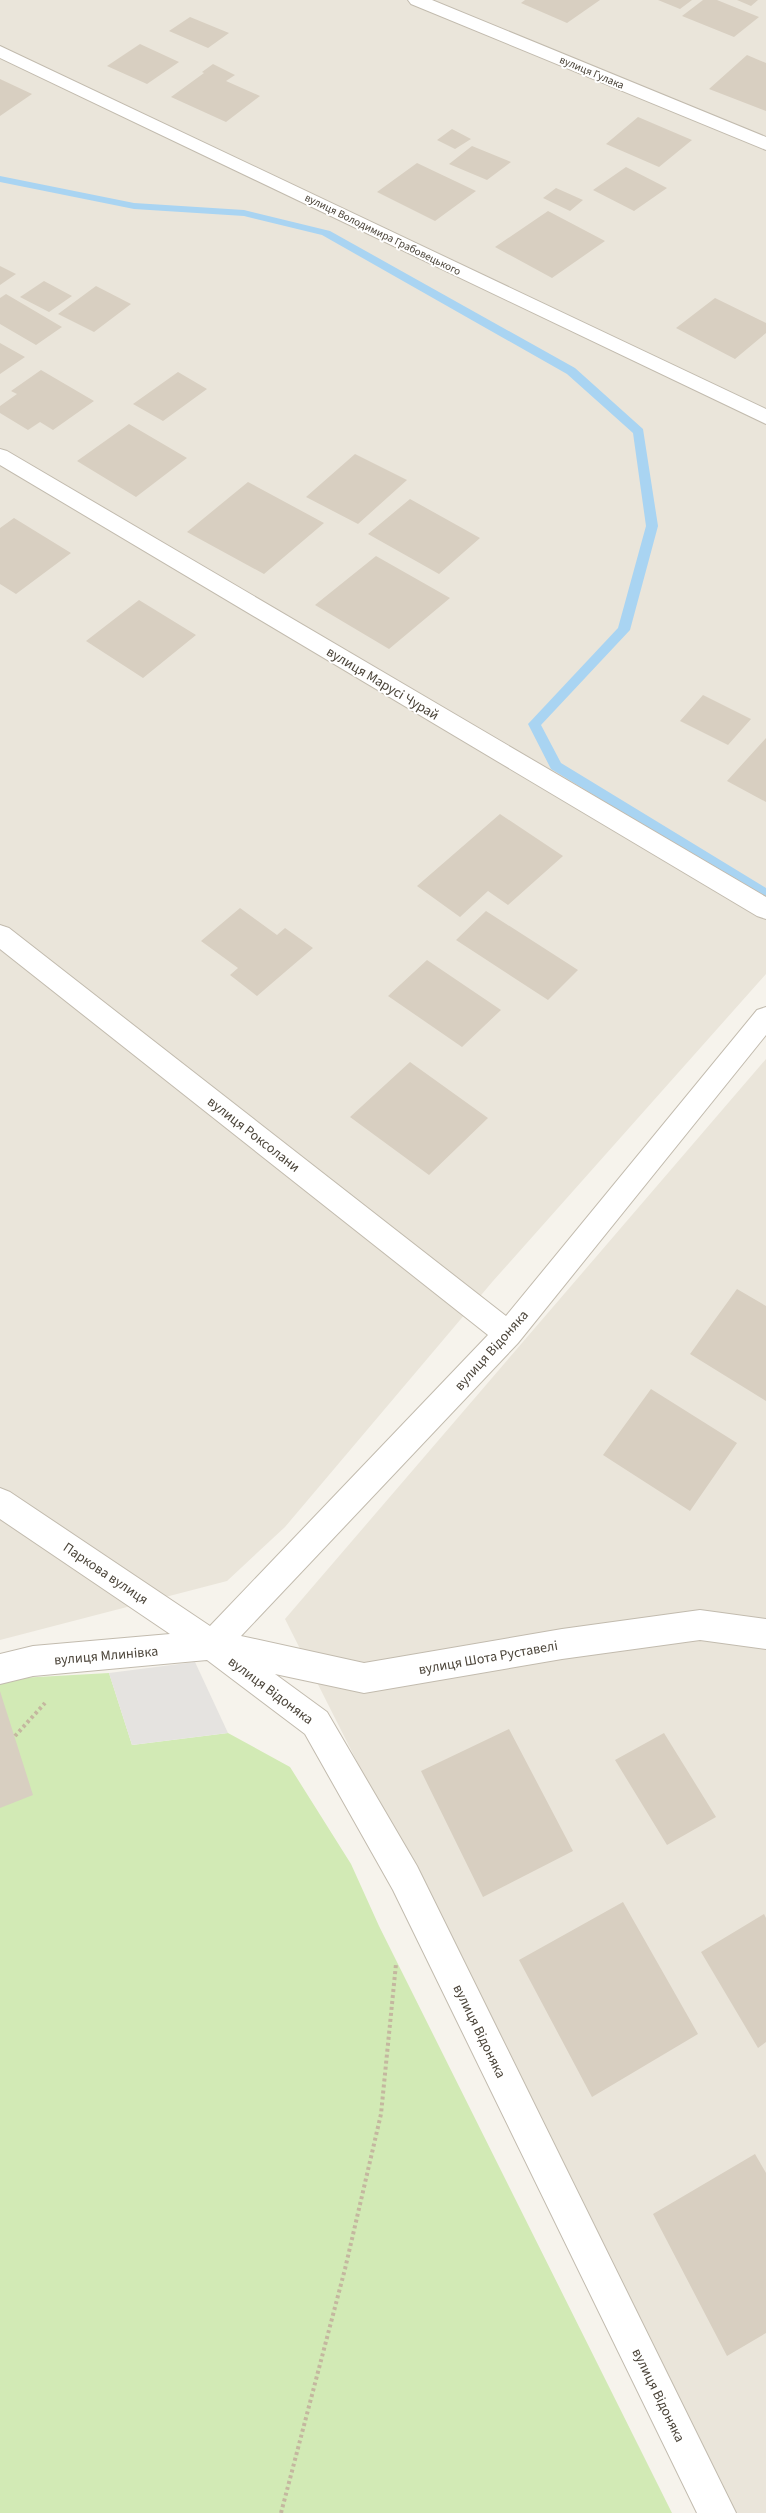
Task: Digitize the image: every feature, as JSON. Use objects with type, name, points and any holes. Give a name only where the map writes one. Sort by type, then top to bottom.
[{"type":"street","name":"вулиця Гулака","points":[[417,0],[766,144]]},
{"type":"street","name":"вулиця Володимира Грабовецького","points":[[0,51],[766,417]]},
{"type":"street","name":"вулиця Марусі Чурай","points":[[0,456],[766,909]]},
{"type":"street","name":"вулиця Роксолани","points":[[0,934],[508,1334]]},
{"type":"street","name":"вулиця Відоняка","points":[[717,2513],[405,1878],[316,1723],[212,1645],[508,1334],[766,1018]]},
{"type":"street","name":"Паркова вулиця","points":[[0,1502],[212,1645]]},
{"type":"street","name":"вулиця Шота Руставелі","points":[[212,1645],[364,1678],[562,1644],[700,1625],[766,1634]]},
{"type":"street","name":"вулиця Млинівка","points":[[0,1669],[33,1661],[212,1645]]},
{"type":"path","points":[[281,2513],[345,2268],[381,2114],[397,1957]]},
{"type":"shaded area","points":[[0,0],[766,0],[766,974],[493,1281],[285,1527],[227,1581],[0,1640]]},
{"type":"shaded area","points":[[766,1059],[766,2513],[736,2513],[285,1619]]},
{"type":"shaded area","points":[[195,1662],[228,1733],[132,1745],[109,1673]]},
{"type":"green space","points":[[109,1673],[132,1745],[228,1733],[290,1767],[351,1864],[379,1926],[672,2513],[0,2513],[0,1683],[20,1678]]},
{"type":"building","points":[[525,0],[600,0],[567,23],[521,3]]},
{"type":"building","points":[[658,0],[692,0],[680,9]]},
{"type":"building","points":[[703,0],[717,0],[759,17],[734,37],[682,16]]},
{"type":"building","points":[[737,0],[758,0],[751,6]]},
{"type":"building","points":[[190,17],[229,33],[208,48],[169,31]]},
{"type":"building","points":[[140,44],[179,62],[147,84],[107,66]]},
{"type":"building","points":[[747,55],[766,63],[766,111],[709,89]]},
{"type":"building","points":[[213,64],[235,75],[226,81],[260,96],[226,122],[171,97],[204,73],[202,72]]},
{"type":"building","points":[[0,79],[32,94],[0,116]]},
{"type":"building","points":[[638,117],[692,140],[659,167],[606,144]]},
{"type":"building","points":[[452,129],[471,139],[455,149],[437,140]]},
{"type":"building","points":[[472,146],[511,162],[487,180],[449,164]]},
{"type":"building","points":[[417,163],[476,191],[435,221],[377,192]]},
{"type":"building","points":[[626,167],[667,188],[634,211],[593,190]]},
{"type":"building","points":[[556,188],[583,200],[570,211],[543,198]]},
{"type":"building","points":[[548,211],[605,241],[552,278],[495,247]]},
{"type":"building","points":[[0,266],[16,274],[0,285]]},
{"type":"building","points":[[44,281],[72,296],[49,312],[20,297]]},
{"type":"building","points":[[96,286],[131,304],[94,332],[58,314]]},
{"type":"building","points":[[6,294],[62,327],[36,345],[0,324],[0,298]]},
{"type":"building","points":[[715,298],[766,323],[766,333],[735,359],[676,328]]},
{"type":"building","points":[[0,343],[25,357],[0,374]]},
{"type":"building","points":[[41,370],[94,401],[53,430],[40,422],[28,430],[0,413],[0,406],[17,394],[11,391]]},
{"type":"building","points":[[178,372],[207,389],[163,421],[133,404]]},
{"type":"building","points":[[129,424],[187,458],[136,497],[77,461]]},
{"type":"building","points":[[355,454],[407,480],[358,524],[306,497]]},
{"type":"building","points":[[248,482],[324,523],[264,574],[187,532]]},
{"type":"building","points":[[410,499],[480,538],[439,574],[368,534]]},
{"type":"building","points":[[14,518],[71,553],[16,594],[0,584],[0,528]]},
{"type":"building","points":[[376,556],[450,598],[389,649],[315,605]]},
{"type":"building","points":[[139,600],[196,635],[143,678],[86,641]]},
{"type":"building","points":[[703,695],[751,719],[728,745],[680,721]]},
{"type":"building","points":[[766,738],[766,802],[727,781]]},
{"type":"building","points":[[500,814],[563,856],[508,905],[488,891],[460,917],[417,886]]},
{"type":"building","points":[[240,908],[277,935],[285,928],[313,948],[257,996],[230,975],[238,968],[201,941]]},
{"type":"building","points":[[486,911],[578,970],[548,1000],[456,940]]},
{"type":"building","points":[[427,960],[501,1010],[462,1047],[388,996]]},
{"type":"building","points":[[410,1062],[488,1118],[429,1175],[350,1117]]},
{"type":"building","points":[[737,1289],[766,1306],[766,1401],[690,1354]]},
{"type":"building","points":[[651,1389],[737,1443],[690,1511],[603,1455]]},
{"type":"building","points":[[0,1691],[33,1795],[0,1808]]},
{"type":"building","points":[[509,1729],[573,1851],[483,1897],[421,1771]]},
{"type":"building","points":[[664,1733],[716,1817],[667,1845],[615,1760]]},
{"type":"building","points":[[623,1902],[698,2034],[592,2097],[519,1960]]},
{"type":"building","points":[[764,1914],[766,1918],[766,2042],[758,2048],[701,1952]]},
{"type":"building","points":[[755,2154],[766,2173],[766,2333],[727,2356],[653,2214]]},
{"type":"waterway","points":[[0,179],[134,206],[244,213],[326,233],[571,371],[639,432],[652,526],[624,630],[534,724],[556,766],[766,895]]}]
